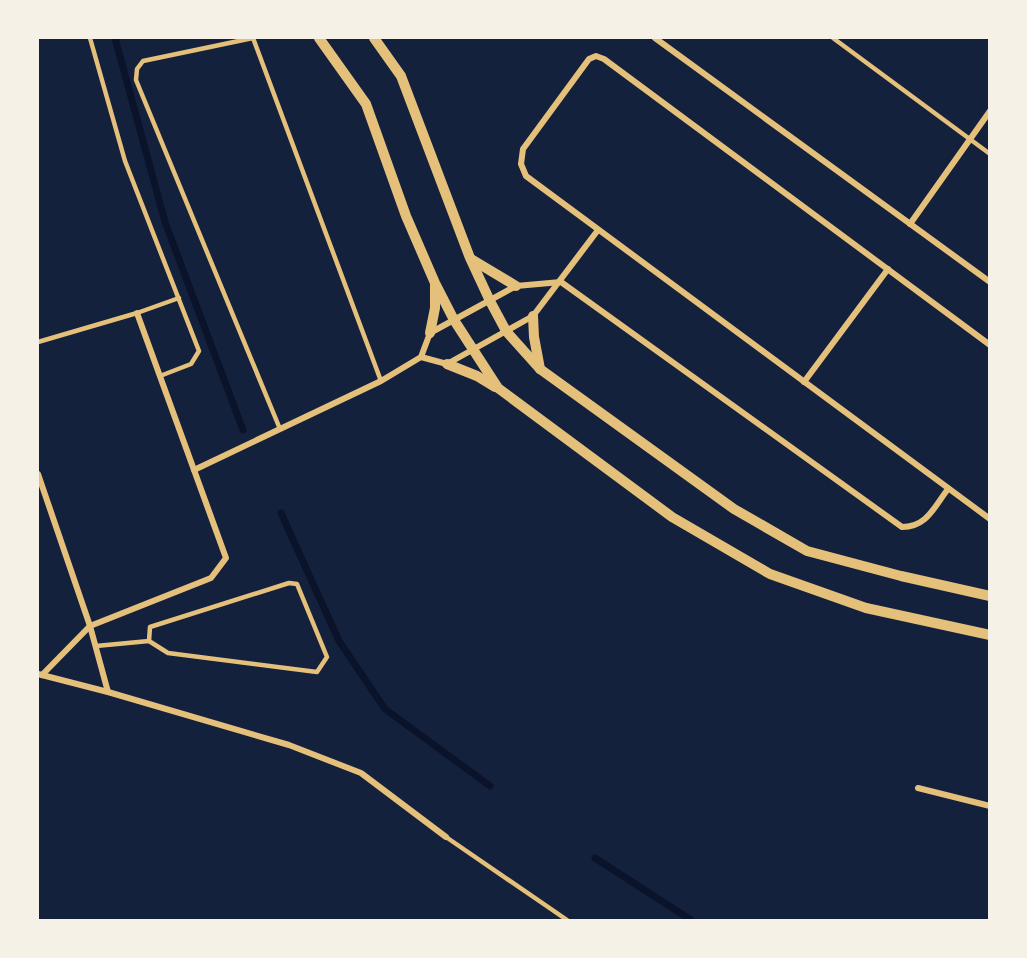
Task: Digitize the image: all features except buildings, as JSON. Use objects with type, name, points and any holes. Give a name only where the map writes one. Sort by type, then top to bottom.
[{"type":"street","points":[[319,38],[366,104],[406,216],[435,284],[472,350],[498,388]]},
{"type":"street","points":[[374,38],[401,76],[470,258],[490,301],[506,331],[540,369],[735,509],[807,550],[901,576],[990,596]]},
{"type":"street","points":[[655,38],[990,282]]},
{"type":"street","points":[[990,345],[596,56],[589,59],[523,149],[521,164],[526,176],[990,519]]},
{"type":"street","points":[[910,224],[990,111]]},
{"type":"street","points":[[447,364],[533,316],[561,282],[598,230]]},
{"type":"street","points":[[470,258],[516,286]]},
{"type":"street","points":[[804,382],[888,269]]},
{"type":"street","points":[[430,333],[516,286],[561,282],[902,527],[914,527],[923,522],[948,489]]},
{"type":"street","points":[[194,470],[381,381],[421,357],[430,333],[435,308],[435,284]]},
{"type":"street","points":[[40,675],[90,626],[211,578],[226,558],[137,313]]},
{"type":"street","points":[[533,316],[540,369]]},
{"type":"street","points":[[421,357],[477,376],[498,388],[672,518],[770,574],[866,608],[990,635]]},
{"type":"street","points":[[38,474],[90,626],[108,692]]},
{"type":"street","points":[[40,675],[108,692],[289,745],[361,773],[446,837]]},
{"type":"street","points":[[918,788],[990,806]]},
{"type":"lane","points":[[90,38],[125,161],[199,351],[191,364],[160,376]]},
{"type":"lane","points":[[280,429],[136,80],[137,69],[143,62],[252,38],[381,381]]},
{"type":"lane","points":[[833,38],[990,154]]},
{"type":"lane","points":[[38,342],[137,313],[179,298]]},
{"type":"lane","points":[[96,646],[149,641],[168,653],[317,672],[327,657],[297,584],[289,583],[150,627],[149,641]]},
{"type":"lane","points":[[446,837],[567,921]]},
{"type":"waterway","points":[[115,38],[165,222],[243,430]]},
{"type":"waterway","points":[[281,513],[339,641],[385,709],[490,786]]},
{"type":"waterway","points":[[595,858],[691,920]]}]
